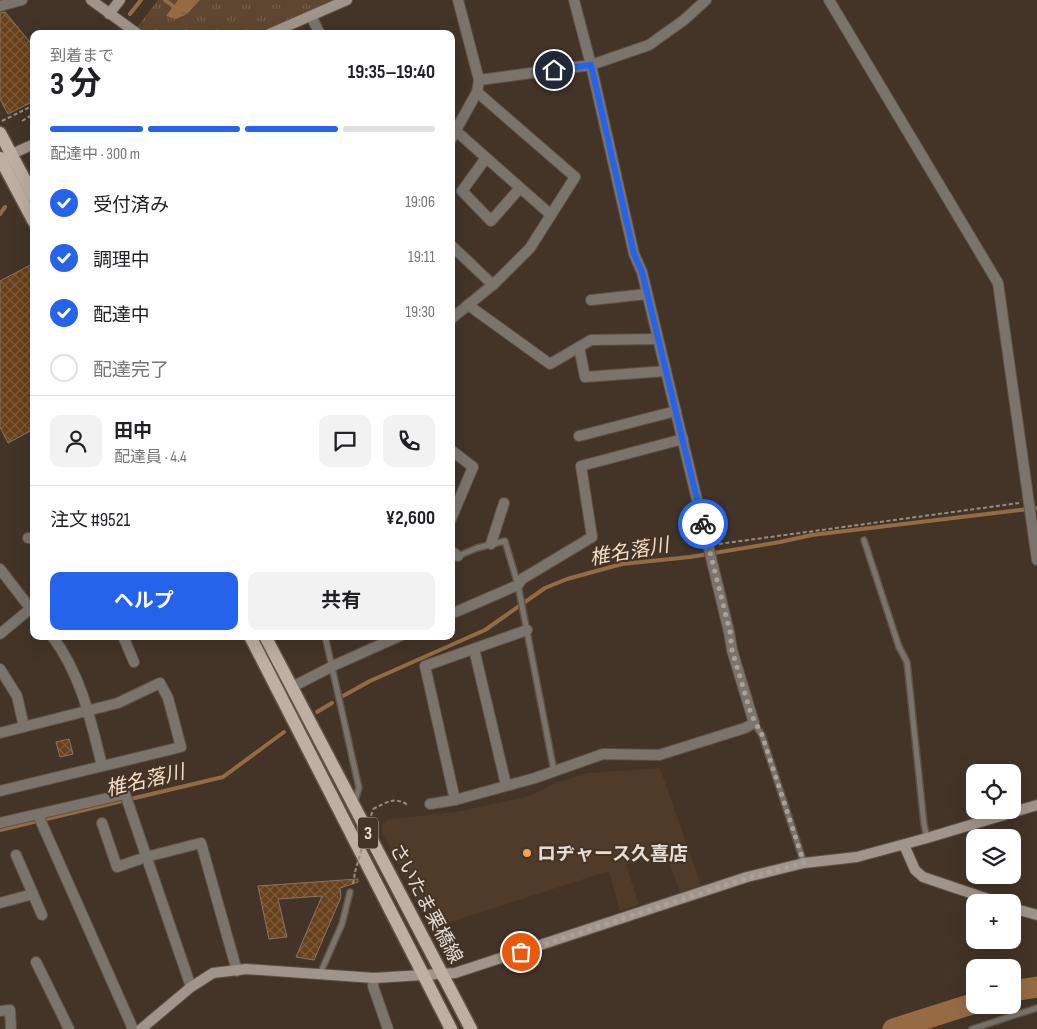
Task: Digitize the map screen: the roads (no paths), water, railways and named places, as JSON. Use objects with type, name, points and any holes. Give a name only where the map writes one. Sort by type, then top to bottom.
[{"type":"main road","points":[[0,133],[3,157],[30,214]]},
{"type":"main road","points":[[3,157],[30,192]]},
{"type":"main road","name":"さいたま栗橋線","points":[[252,640],[451,1029]]},
{"type":"main road","name":"さいたま栗橋線","points":[[267,640],[471,1029]]},
{"type":"street","points":[[0,6],[22,0]]},
{"type":"street","points":[[91,0],[132,30]]},
{"type":"street","points":[[109,14],[120,0]]},
{"type":"street","points":[[278,30],[347,0]]},
{"type":"street","points":[[455,133],[477,92],[479,80],[458,0]]},
{"type":"street","points":[[430,804],[455,800],[554,771],[603,754],[659,755],[754,724],[732,650],[730,632],[709,545],[642,272],[634,254],[591,65],[574,0]]},
{"type":"street","points":[[479,80],[591,65],[649,45],[684,20],[706,0]]},
{"type":"street","points":[[828,0],[998,282],[1033,501],[1037,560]]},
{"type":"street","points":[[311,16],[318,30]]},
{"type":"street","points":[[455,315],[492,286],[530,248],[575,178],[477,92]]},
{"type":"street","points":[[455,136],[486,158],[551,215]]},
{"type":"street","points":[[3,157],[30,146]]},
{"type":"street","points":[[486,158],[462,191],[491,221],[520,188]]},
{"type":"street","points":[[455,249],[492,286]]},
{"type":"street","points":[[591,300],[647,294]]},
{"type":"street","points":[[468,305],[550,364],[591,340],[658,339]]},
{"type":"street","points":[[579,347],[585,377],[666,372]]},
{"type":"street","points":[[579,436],[676,411]]},
{"type":"street","points":[[455,612],[518,585],[522,579],[592,537],[581,466],[682,439]]},
{"type":"street","points":[[455,453],[472,467],[455,509]]},
{"type":"street","points":[[491,544],[504,504]]},
{"type":"street","points":[[0,569],[30,608]]},
{"type":"street","points":[[0,634],[30,612]]},
{"type":"street","points":[[455,800],[425,666],[527,630]]},
{"type":"street","points":[[57,640],[89,711],[102,766]]},
{"type":"street","points":[[125,640],[134,662]]},
{"type":"street","points":[[292,687],[332,666],[391,640]]},
{"type":"street","points":[[474,649],[506,785]]},
{"type":"street","points":[[0,669],[17,696],[24,727]]},
{"type":"street","points":[[0,733],[118,703],[160,683],[168,698],[175,719],[181,747],[0,791]]},
{"type":"street","points":[[0,823],[125,794],[191,987]]},
{"type":"street","points":[[141,1029],[191,987],[213,973],[246,970],[374,978],[455,973],[747,878],[804,863],[857,857],[904,845],[1037,805]]},
{"type":"street","points":[[38,815],[133,1029]]},
{"type":"street","points":[[102,823],[117,867],[146,857],[201,843],[237,971]]},
{"type":"street","points":[[904,845],[916,870],[922,877],[973,894]]},
{"type":"street","points":[[16,855],[42,915]]},
{"type":"street","points":[[0,903],[33,894]]},
{"type":"street","points":[[1021,911],[1037,915]]},
{"type":"street","points":[[36,962],[68,1029]]},
{"type":"street","points":[[374,978],[373,986],[388,1029]]},
{"type":"street","points":[[0,1011],[10,1010],[11,1029]]},
{"type":"lane","points":[[864,540],[899,647],[907,662],[927,838]]},
{"type":"lane","points":[[455,555],[505,541],[518,585],[554,771]]},
{"type":"lane","points":[[326,640],[359,788],[354,806]]},
{"type":"lane","points":[[754,724],[765,744],[804,863]]},
{"type":"lane","points":[[320,974],[342,924],[352,889]]},
{"type":"lane","points":[[972,1029],[1037,1008]]},
{"type":"water","points":[[178,0],[200,0],[187,14],[176,19],[166,16]]},
{"type":"waterway","points":[[130,14],[141,0]]},
{"type":"waterway","points":[[165,0],[173,6]]},
{"type":"waterway","points":[[0,214],[5,207]]},
{"type":"waterway","name":"椎名落川","points":[[343,696],[370,681],[485,630],[545,588],[567,579],[622,564],[690,557],[812,535],[1037,508]]},
{"type":"waterway","name":"椎名落川","points":[[317,712],[332,703]]},
{"type":"waterway","name":"椎名落川","points":[[0,830],[223,777],[284,732]]},
{"type":"waterway","points":[[1021,990],[1037,987]]},
{"type":"waterway","points":[[893,1029],[966,1006]]},
{"type":"place","name":"ロヂャース久喜店","points":[[527,853]]}]
